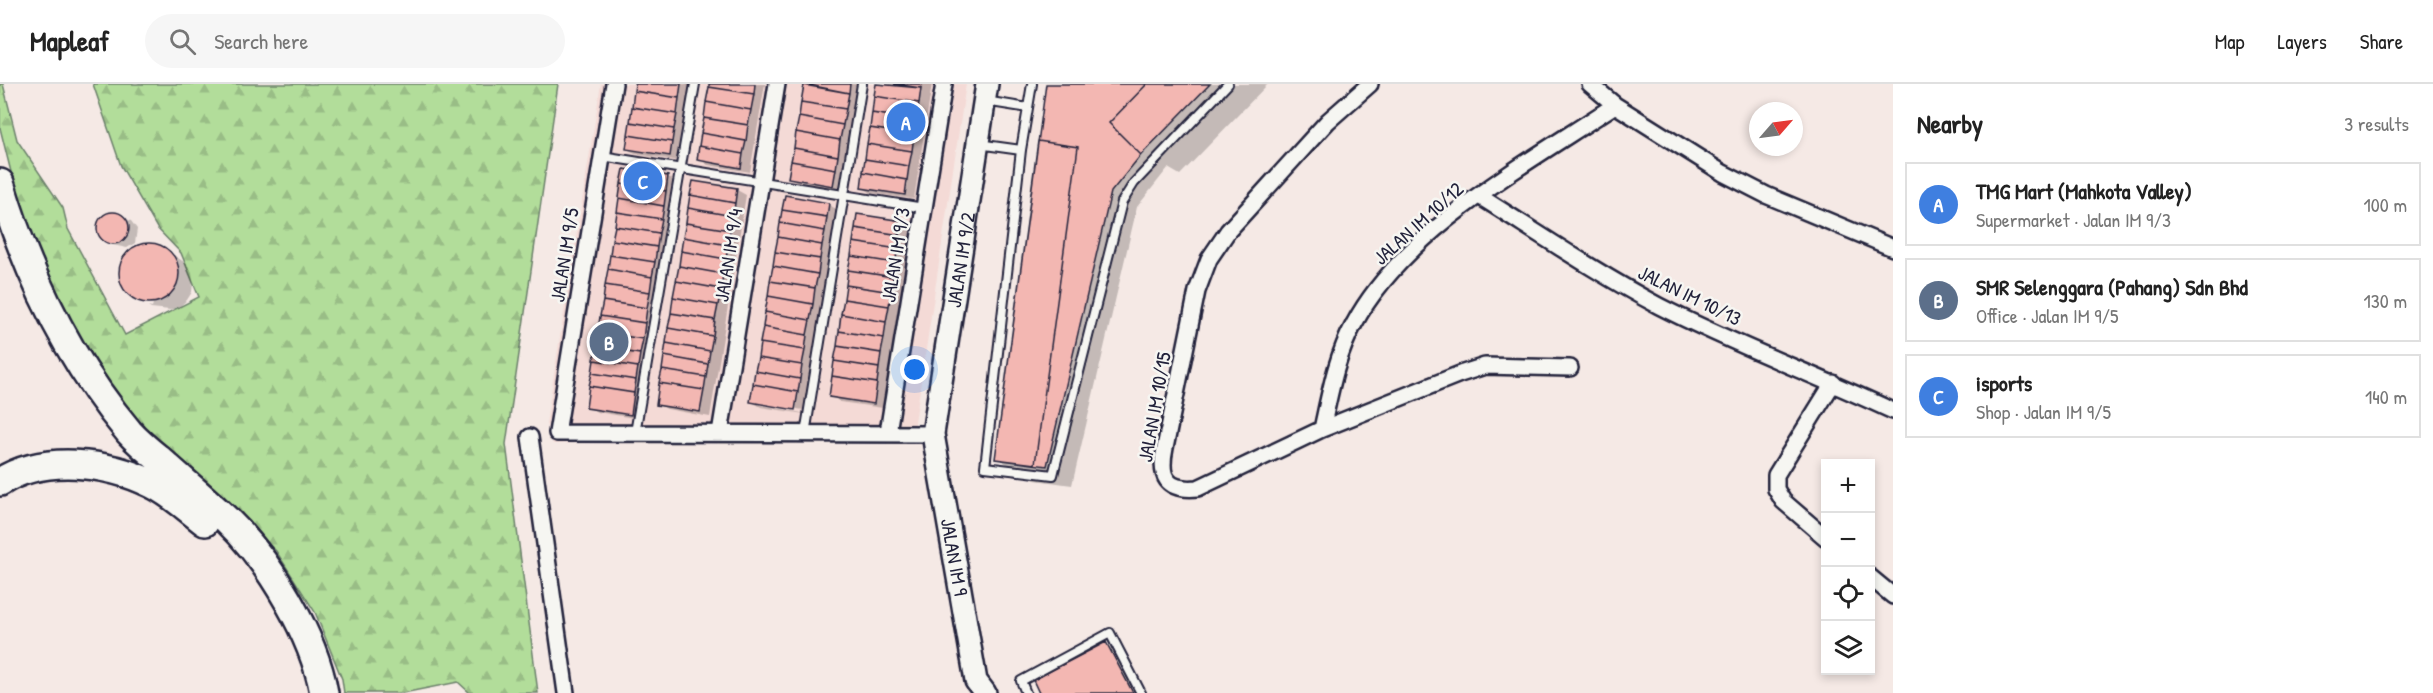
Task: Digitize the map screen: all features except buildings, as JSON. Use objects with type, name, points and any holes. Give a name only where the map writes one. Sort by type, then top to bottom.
[{"type":"highway","points":[[0,183],[11,220],[47,305],[81,369],[130,434],[229,522],[270,572],[301,625],[322,680],[324,693]]},
{"type":"highway","points":[[0,482],[11,475],[50,465],[86,465],[123,472],[154,484],[217,532],[248,568],[277,615],[298,659],[306,693]]},
{"type":"street","name":"JALAN IM 9/5","points":[[614,84],[557,433],[635,434]]},
{"type":"street","name":"JALAN IM 9/4","points":[[720,433],[777,84]]},
{"type":"street","name":"JALAN IM 9/3","points":[[888,432],[944,84]]},
{"type":"street","name":"JALAN IM 10/15","points":[[1370,84],[1328,121],[1228,231],[1209,259],[1197,291],[1161,466],[1165,476],[1173,485],[1184,490],[1198,488],[1322,429],[1485,366],[1570,368]]},
{"type":"street","points":[[1590,84],[1615,105],[1723,173],[1758,191],[1893,248]]},
{"type":"street","name":"JALAN IM 9/2","points":[[933,434],[985,92]]},
{"type":"street","name":"JALAN IM 10/12","points":[[1322,429],[1336,364],[1353,324],[1377,288],[1435,230],[1479,196],[1615,105]]},
{"type":"street","name":"JALAN IM 10/13","points":[[1479,196],[1659,305],[1700,326],[1893,411]]},
{"type":"street","points":[[1821,534],[1783,501],[1776,489],[1776,475],[1833,383]]},
{"type":"street","points":[[635,434],[888,432],[933,434]]},
{"type":"street","name":"JALAN IM 9","points":[[933,434],[978,689]]},
{"type":"street","points":[[530,437],[566,693]]},
{"type":"street","points":[[1875,581],[1893,596]]},
{"type":"lane","points":[[635,434],[695,84]]},
{"type":"lane","points":[[805,434],[862,84]]},
{"type":"lane","points":[[1032,84],[1021,150],[985,467],[1053,475],[1122,202],[1134,183],[1228,84]]},
{"type":"lane","points":[[985,92],[1028,108]]},
{"type":"lane","points":[[978,144],[1021,150]]},
{"type":"lane","points":[[602,156],[924,208]]},
{"type":"lane","points":[[1026,693],[1021,681],[1110,633],[1141,693]]},
{"type":"shaded area","points":[[601,84],[966,84],[914,429],[553,444],[546,424]]},
{"type":"green space","points":[[0,84],[3,84],[17,140],[63,208],[68,229],[125,335],[199,297],[181,253],[157,228],[121,166],[93,84],[558,84],[506,444],[538,693],[470,693],[458,682],[403,693],[344,693],[342,679],[315,612],[276,551],[134,418],[75,337],[39,258],[16,192],[0,128]]},
{"type":"place","name":"TMG Mart (Mahkota Valley)","points":[[906,122]]},
{"type":"place","name":"isports","points":[[643,181]]},
{"type":"place","name":"SMR Selenggara (Pahang) Sdn Bhd","points":[[609,342]]}]
